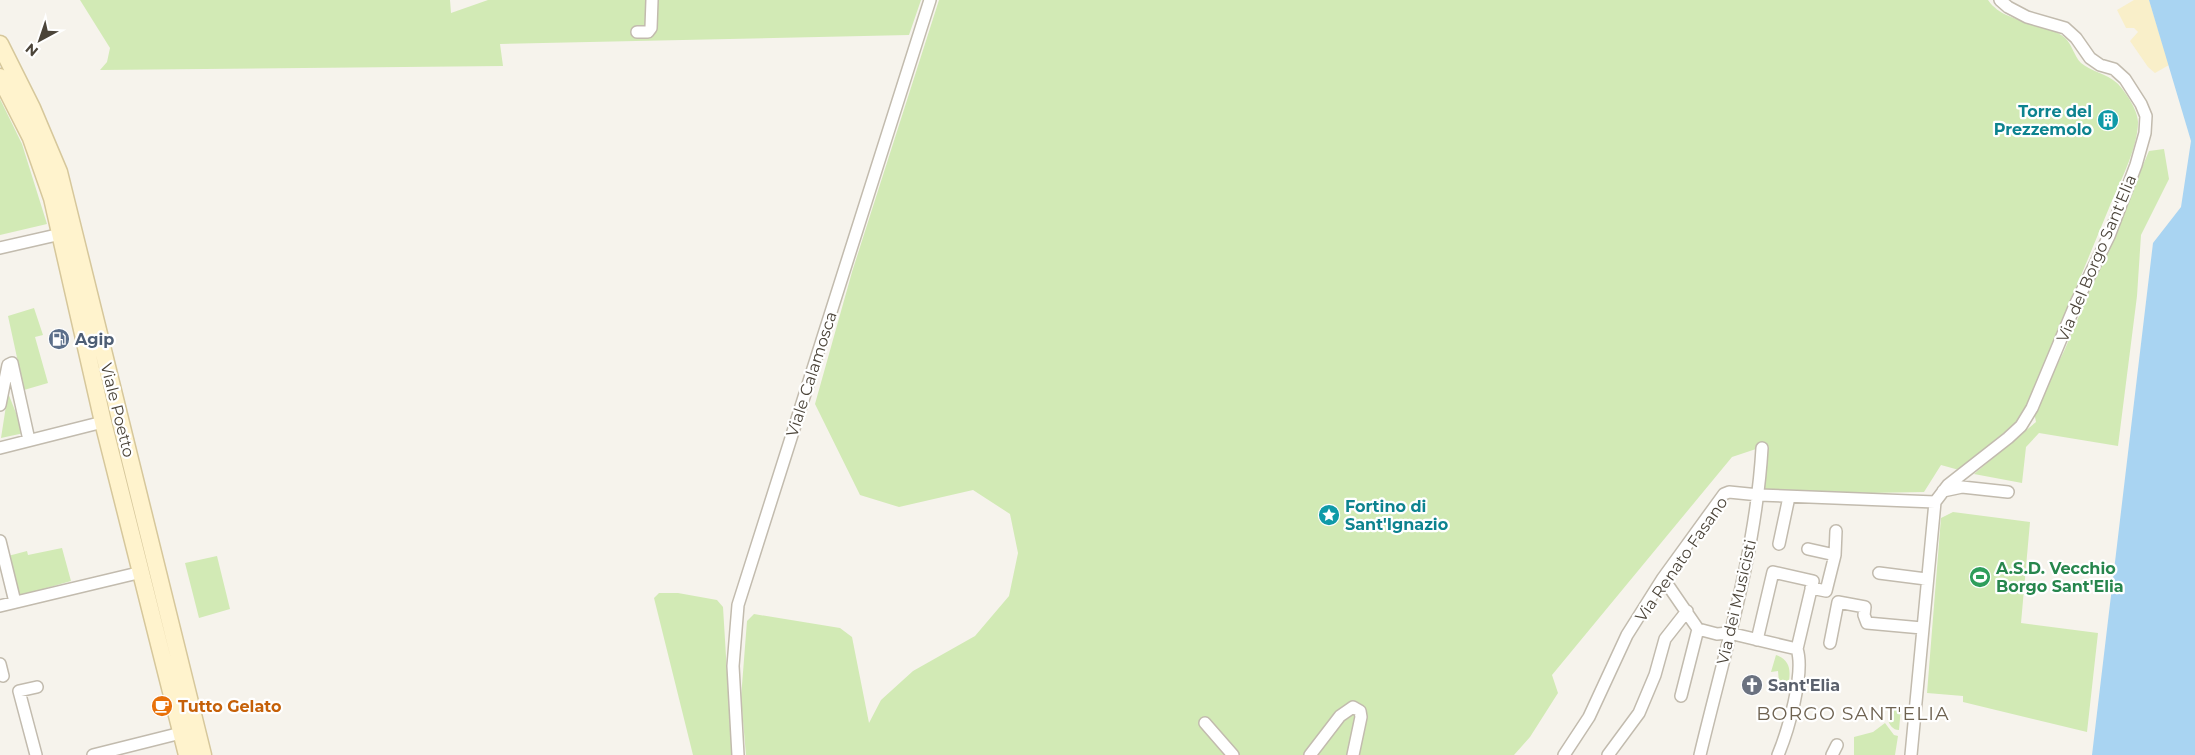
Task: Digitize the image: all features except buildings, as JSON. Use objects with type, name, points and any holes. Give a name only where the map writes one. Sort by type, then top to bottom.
[{"type":"main road","name":"Viale Poetto","points":[[0,44],[32,108],[59,172],[203,755]]},
{"type":"main road","name":"Viale Poetto","points":[[0,77],[42,164],[61,234],[103,422],[142,572],[186,755]]},
{"type":"street","points":[[637,32],[648,32],[651,28],[652,0]]},
{"type":"street","name":"Viale Calamosca","points":[[738,755],[733,666],[738,605],[930,0]]},
{"type":"street","name":"Via del Borgo Sant'Elia","points":[[1911,755],[1926,580],[1935,502],[1943,491],[2008,438],[2032,408],[2076,303],[2109,236],[2136,165],[2145,133],[2146,116],[2141,104],[2125,79],[2114,70],[2100,65],[2090,58],[2076,38],[2065,28],[2027,17],[2008,7],[2000,0]]},
{"type":"street","points":[[0,248],[61,234]]},
{"type":"street","points":[[0,405],[8,365],[12,363],[29,440]]},
{"type":"street","points":[[0,448],[103,422]]},
{"type":"street","name":"Via dei Musicisti","points":[[1700,755],[1748,556],[1759,495],[1762,448]]},
{"type":"street","points":[[1943,491],[1962,487],[2008,492]]},
{"type":"street","name":"Via Renato Fasano","points":[[1564,755],[1589,717],[1627,635],[1663,578],[1724,494],[1729,492],[1759,495],[1935,502]]},
{"type":"street","points":[[1779,544],[1789,496]]},
{"type":"street","points":[[1811,588],[1826,591],[1835,555],[1836,530]]},
{"type":"street","points":[[0,541],[15,602]]},
{"type":"street","points":[[1808,549],[1835,555]]},
{"type":"street","points":[[0,606],[142,572]]},
{"type":"street","points":[[1756,640],[1773,572],[1813,580],[1797,649],[1800,667],[1787,734],[1778,755]]},
{"type":"street","points":[[1879,573],[1926,580]]},
{"type":"street","points":[[1663,578],[1698,629],[1717,634],[1729,633],[1797,649]]},
{"type":"street","points":[[1830,643],[1838,602],[1865,607],[1866,623],[1922,628]]},
{"type":"street","points":[[1608,755],[1639,713],[1655,675],[1665,639],[1687,611]]},
{"type":"street","points":[[1681,696],[1698,629]]},
{"type":"street","points":[[0,664],[3,676]]},
{"type":"street","points":[[36,755],[19,691],[37,687]]},
{"type":"street","points":[[1310,755],[1340,716],[1352,706],[1360,711],[1361,717],[1353,755]]},
{"type":"street","points":[[1204,723],[1233,755]]},
{"type":"street","points":[[93,755],[181,733]]},
{"type":"green space","points":[[80,0],[450,0],[451,13],[488,0],[921,0],[909,35],[500,44],[503,66],[100,70],[107,62],[110,48]]},
{"type":"green space","points":[[939,0],[1988,0],[2004,14],[2057,32],[2065,38],[2081,63],[2117,83],[2136,112],[2137,132],[2127,166],[2028,404],[2013,428],[1959,470],[1941,465],[1924,492],[1867,493],[1764,489],[1767,448],[1756,449],[1732,457],[1552,675],[1558,693],[1530,737],[1514,755],[746,755],[741,698],[747,621],[754,614],[840,628],[852,637],[869,723],[881,700],[913,671],[975,636],[1009,596],[1018,553],[1010,514],[973,490],[899,507],[860,495],[815,404],[852,272]]},
{"type":"green space","points":[[0,99],[22,144],[47,224],[0,235]]},
{"type":"green space","points":[[2164,149],[2169,179],[2141,235],[2137,296],[2118,446],[2039,433],[2026,447],[2022,483],[1974,474],[2036,422],[2034,412],[2065,349],[2149,151]]},
{"type":"green space","points":[[34,308],[43,335],[35,337],[48,383],[24,390],[8,316]]},
{"type":"green space","points":[[8,393],[24,433],[1,438]]},
{"type":"green space","name":"A.S.D. Vecchio Borgo Sant'Elia","points":[[1953,512],[2030,522],[2021,623],[2098,633],[2087,732],[1963,702],[1963,696],[1927,693],[1941,518]]},
{"type":"green space","points":[[62,548],[71,581],[19,596],[8,556],[27,551],[28,555]]},
{"type":"green space","points":[[217,556],[230,609],[199,618],[185,563]]},
{"type":"green space","points":[[659,593],[678,593],[717,600],[723,607],[732,755],[693,755],[654,598]]},
{"type":"green space","points":[[1776,655],[1785,660],[1789,667],[1788,686],[1779,683],[1778,671],[1771,672]]},
{"type":"green space","points":[[1901,707],[1899,730],[1897,730],[1892,727],[1888,719],[1893,709]]},
{"type":"green space","points":[[1885,723],[1894,735],[1898,736],[1895,755],[1854,755],[1854,737],[1873,732]]},
{"type":"sand","points":[[2134,0],[2149,0],[2169,65],[2155,73],[2148,67],[2130,41],[2138,32],[2134,28],[2126,28],[2117,10]]},
{"type":"water","points":[[2149,0],[2195,0],[2195,755],[2092,755],[2153,243],[2181,207],[2191,141]]},
{"type":"place","name":"Torre del Prezzemolo","points":[[2108,120]]},
{"type":"place","name":"Agip","points":[[59,339]]},
{"type":"place","name":"Fortino di Sant'Ignazio","points":[[1329,515]]},
{"type":"place","name":"A.S.D. Vecchio Borgo Sant'Elia","points":[[1980,577]]},
{"type":"place","name":"Sant'Elia","points":[[1752,685]]},
{"type":"place","name":"Tutto Gelato","points":[[162,706]]},
{"type":"district","name":"BORGO SANT'ELIA","points":[[1853,713]]}]
